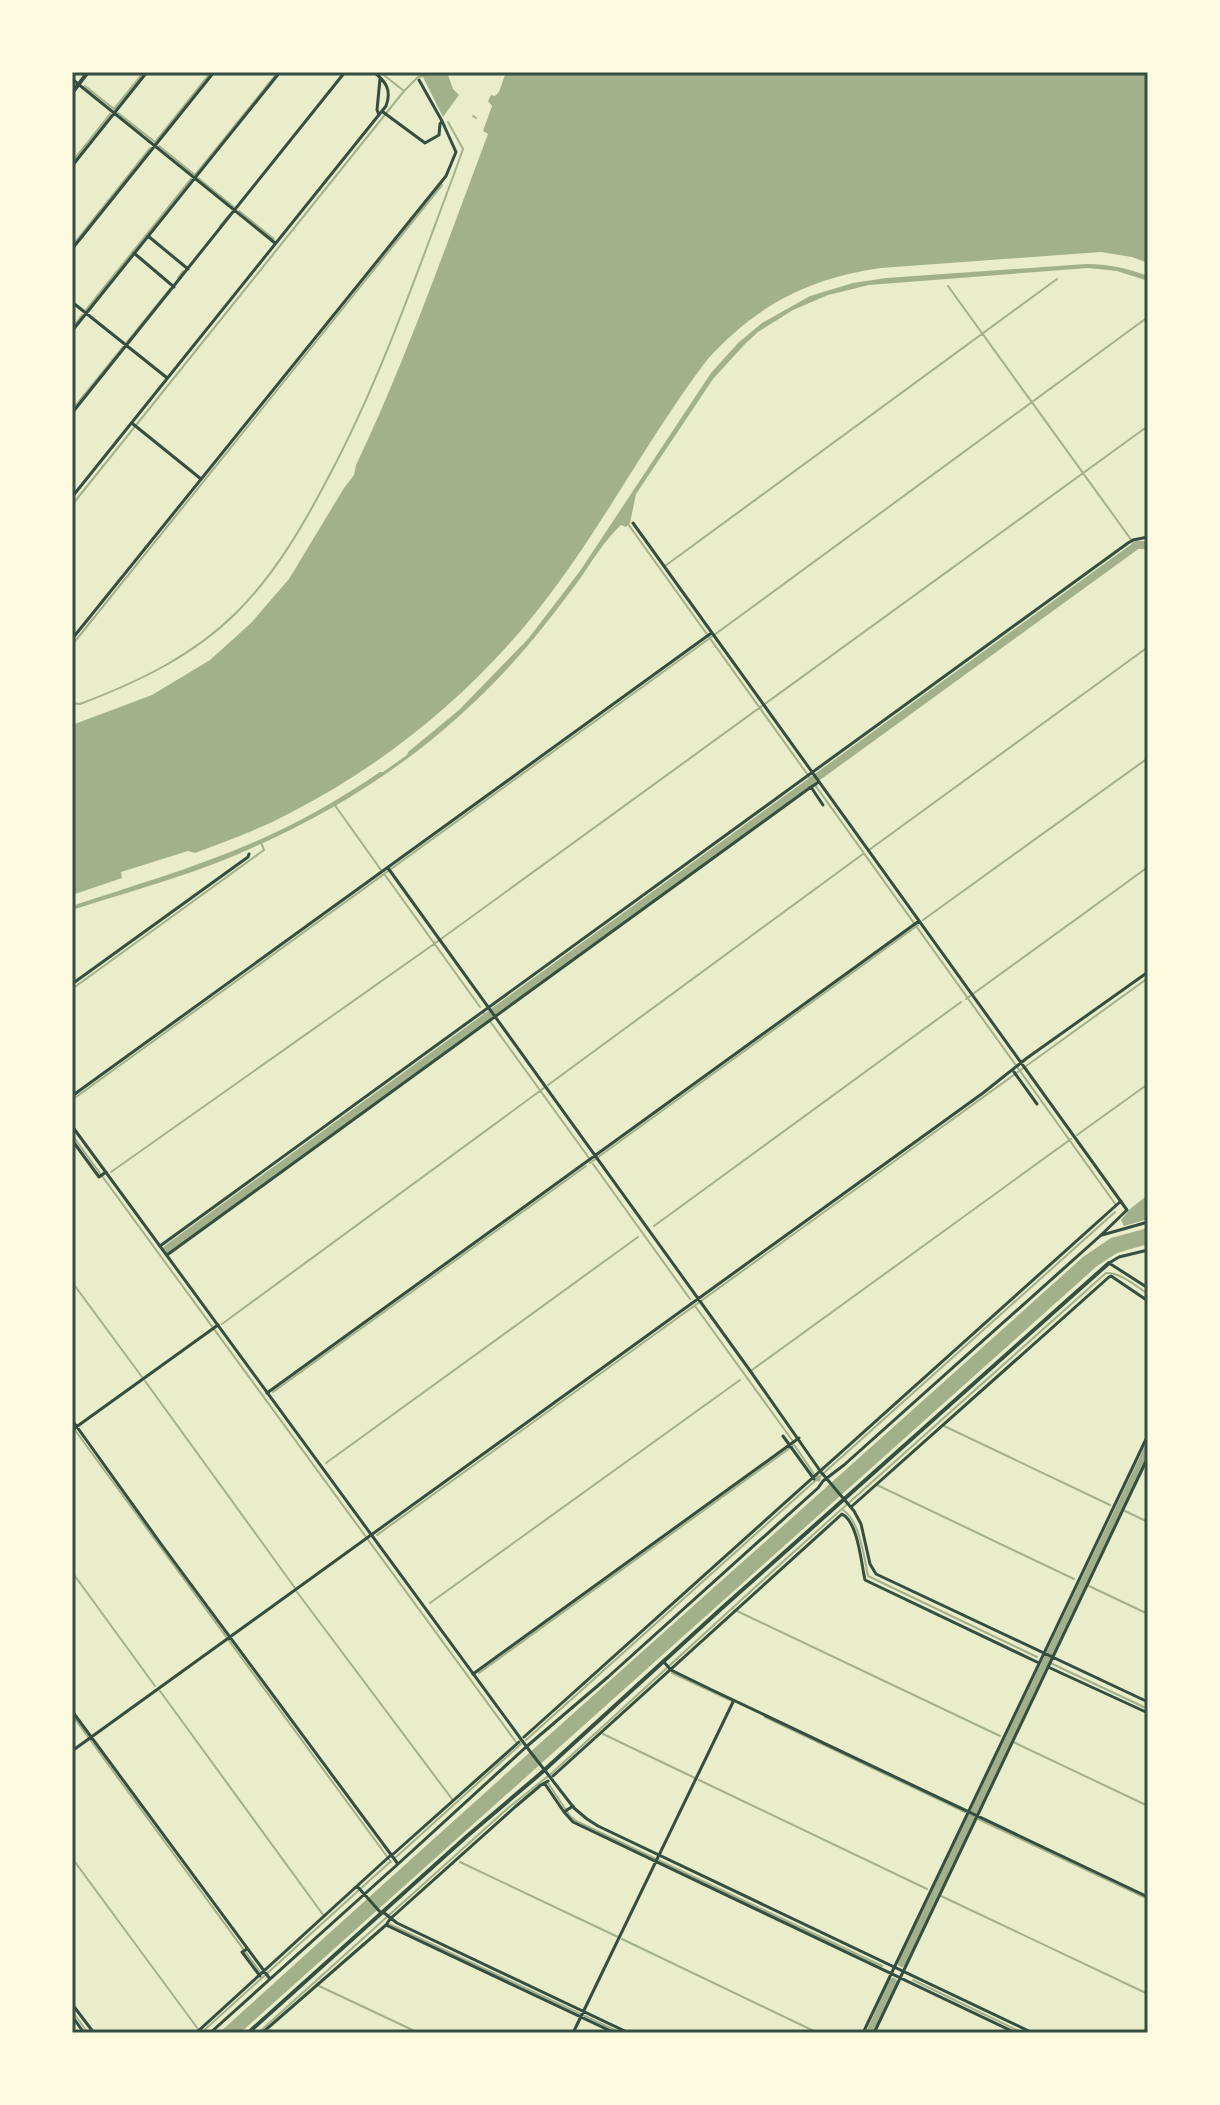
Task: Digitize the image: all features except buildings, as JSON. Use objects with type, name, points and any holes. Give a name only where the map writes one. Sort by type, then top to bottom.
[{"type":"main road","points":[[72,93],[88,72]]},
{"type":"main road","points":[[248,2033],[385,1918],[543,1768],[667,1666],[973,1392],[1109,1263]]},
{"type":"street","points":[[72,166],[147,72]]},
{"type":"street","points":[[72,249],[214,72]]},
{"type":"street","points":[[72,331],[280,72]]},
{"type":"street","points":[[72,413],[345,72]]},
{"type":"street","points":[[72,497],[134,425],[167,378],[259,269],[275,243],[383,113],[389,91],[387,84],[374,72]]},
{"type":"street","points":[[381,77],[377,110],[425,143],[439,135],[442,121]]},
{"type":"street","points":[[72,79],[275,243]]},
{"type":"street","points":[[72,639],[446,176],[456,152],[419,80]]},
{"type":"street","points":[[148,236],[188,269]]},
{"type":"street","points":[[134,253],[174,287]]},
{"type":"street","points":[[72,302],[167,378]]},
{"type":"street","points":[[134,425],[201,479]]},
{"type":"street","points":[[633,523],[711,635],[764,704],[810,774],[823,805]]},
{"type":"street","points":[[160,1246],[1132,541],[1148,537]]},
{"type":"street","points":[[72,1096],[711,635]]},
{"type":"street","points":[[524,1737],[604,1672],[1125,1213],[972,994],[916,923],[869,850],[815,784]]},
{"type":"street","points":[[167,1255],[815,784]]},
{"type":"street","points":[[72,984],[249,854]]},
{"type":"street","points":[[387,870],[593,1158],[700,1300],[814,1479]]},
{"type":"street","points":[[267,1393],[916,923]]},
{"type":"street","points":[[72,1751],[1015,1072],[1148,972]]},
{"type":"street","points":[[1015,1072],[1037,1104]]},
{"type":"street","points":[[72,1126],[103,1175]]},
{"type":"street","points":[[72,1140],[167,1255],[215,1327],[267,1393],[368,1537],[573,1806],[592,1823],[657,1858],[1016,2033]]},
{"type":"street","points":[[210,2033],[324,1917],[361,1891],[392,1858],[551,1727],[604,1672],[814,1479],[825,1476],[1120,1204]]},
{"type":"street","points":[[1100,1236],[1148,1222]]},
{"type":"street","points":[[1148,1250],[1119,1257],[1109,1263],[1148,1288]]},
{"type":"street","points":[[847,1502],[876,1485],[943,1425],[973,1392],[1109,1277],[1148,1301]]},
{"type":"street","points":[[74,1429],[215,1327]]},
{"type":"street","points":[[72,1420],[74,1429],[392,1858]]},
{"type":"street","points":[[863,2033],[932,1889],[1050,1661],[1148,1435]]},
{"type":"street","points":[[783,1436],[825,1476],[859,1521],[858,1535],[865,1580],[1044,1654],[1050,1661],[1148,1713]]},
{"type":"street","points":[[473,1674],[793,1443]]},
{"type":"street","points":[[874,2033],[973,1813],[1011,1737],[1039,1663],[1148,1457]]},
{"type":"street","points":[[1116,1504],[1123,1507]]},
{"type":"street","points":[[553,1776],[667,1666],[736,1610],[842,1514],[858,1535],[876,1574],[1039,1663]]},
{"type":"street","points":[[1050,1661],[1148,1702]]},
{"type":"street","points":[[667,1666],[1148,1897]]},
{"type":"street","points":[[573,2033],[734,1700]]},
{"type":"street","points":[[72,1711],[264,1975]]},
{"type":"street","points":[[196,2033],[361,1891],[392,1858],[519,1742]]},
{"type":"street","points":[[262,2033],[385,1918],[546,1783],[573,1822],[903,1970],[1033,2033]]},
{"type":"street","points":[[566,1811],[573,1806]]},
{"type":"street","points":[[932,1889],[939,1892]]},
{"type":"street","points":[[361,1891],[385,1918],[615,2033]]},
{"type":"street","points":[[72,2004],[94,2033]]},
{"type":"street","points":[[582,2014],[629,2033]]},
{"type":"street","points":[[72,2016],[84,2033]]},
{"type":"shaded area","points":[[420,72],[447,72],[453,89],[459,95],[443,117],[423,77],[419,78]]},
{"type":"shaded area","points":[[506,72],[1148,72],[1148,263],[1101,252],[881,268],[807,287],[764,310],[707,360],[559,582],[503,651],[438,713],[367,768],[279,819],[195,853],[188,851],[121,872],[122,878],[72,895],[72,725],[152,695],[210,660],[251,623],[289,579],[354,475],[409,343],[488,134],[483,131],[492,106],[488,101],[491,95],[499,92]]},
{"type":"shaded area","points":[[1086,264],[1133,271],[1148,276],[1148,281],[1117,271],[1088,268],[869,285],[828,295],[793,310],[758,332],[713,379],[636,494],[630,523],[626,527],[621,525],[608,538],[577,583],[517,658],[442,731],[371,784],[294,828],[211,865],[72,910],[72,906],[185,869],[269,836],[334,801],[407,755],[459,710],[528,639],[580,571],[711,373],[738,343],[762,323],[810,296],[853,283]]},
{"type":"shaded area","points":[[1148,1195],[1148,1219],[1124,1226],[1121,1220]]},
{"type":"shaded area","points":[[1148,1228],[1148,1244],[1117,1253],[1097,1266],[240,2033],[219,2033],[1083,1257],[1111,1238]]},
{"type":"waterway","points":[[85,86],[114,109],[144,72]]},
{"type":"waterway","points":[[118,113],[155,142],[211,72]]},
{"type":"waterway","points":[[159,146],[195,175],[278,72]]},
{"type":"waterway","points":[[380,72],[404,91]]},
{"type":"waterway","points":[[72,505],[418,77]]},
{"type":"waterway","points":[[72,162],[110,114]]},
{"type":"waterway","points":[[72,703],[80,704],[123,687],[202,642],[251,597],[288,547],[310,512],[365,403],[425,253],[463,149],[448,122]]},
{"type":"waterway","points":[[72,246],[150,148]]},
{"type":"waterway","points":[[198,178],[235,208]]},
{"type":"waterway","points":[[86,310],[191,179]]},
{"type":"waterway","points":[[72,645],[442,185]]},
{"type":"waterway","points":[[239,211],[274,239]]},
{"type":"waterway","points":[[220,226],[231,213]]},
{"type":"waterway","points":[[178,278],[183,271]]},
{"type":"waterway","points":[[665,566],[1057,279]]},
{"type":"waterway","points":[[948,286],[1135,545]]},
{"type":"waterway","points":[[127,342],[170,289]]},
{"type":"waterway","points":[[72,328],[82,315]]},
{"type":"waterway","points":[[72,1100],[1148,317]]},
{"type":"waterway","points":[[72,410],[123,347]]},
{"type":"waterway","points":[[111,1172],[434,944],[1148,426]]},
{"type":"waterway","points":[[628,524],[1116,1205]]},
{"type":"waterway","points":[[167,1249],[1137,545],[1148,545]]},
{"type":"waterway","points":[[869,850],[1148,647]]},
{"type":"waterway","points":[[923,920],[1148,758]]},
{"type":"waterway","points":[[334,804],[381,870]]},
{"type":"waterway","points":[[72,989],[264,850],[261,842]]},
{"type":"waterway","points":[[548,1085],[863,854]]},
{"type":"waterway","points":[[966,999],[1148,867]]},
{"type":"waterway","points":[[385,875],[480,1007]]},
{"type":"waterway","points":[[590,1163],[918,925]]},
{"type":"waterway","points":[[377,1535],[1148,978]]},
{"type":"waterway","points":[[654,1226],[961,1002]]},
{"type":"waterway","points":[[484,1013],[589,1158]]},
{"type":"waterway","points":[[1077,1135],[1148,1084]]},
{"type":"waterway","points":[[222,1324],[544,1088]]},
{"type":"waterway","points":[[72,1135],[516,1742]]},
{"type":"waterway","points":[[752,1370],[1071,1139]]},
{"type":"waterway","points":[[593,1164],[690,1299]]},
{"type":"waterway","points":[[273,1392],[586,1166]]},
{"type":"waterway","points":[[526,1740],[1115,1212]]},
{"type":"waterway","points":[[326,1463],[638,1237]]},
{"type":"waterway","points":[[258,2033],[508,1808],[552,1773],[1106,1273],[1122,1277],[1148,1294]]},
{"type":"waterway","points":[[72,1282],[142,1377]]},
{"type":"waterway","points":[[695,1306],[792,1440]]},
{"type":"waterway","points":[[430,1603],[740,1380]]},
{"type":"waterway","points":[[145,1381],[295,1588]]},
{"type":"waterway","points":[[72,1426],[391,1862]]},
{"type":"waterway","points":[[944,1426],[1110,1505]]},
{"type":"waterway","points":[[479,1673],[794,1445]]},
{"type":"waterway","points":[[795,1446],[814,1474]]},
{"type":"waterway","points":[[902,1963],[1148,1449]]},
{"type":"waterway","points":[[877,1485],[1074,1579]]},
{"type":"waterway","points":[[1117,1508],[1121,1509]]},
{"type":"waterway","points":[[843,1510],[854,1522],[868,1576],[1037,1657]]},
{"type":"waterway","points":[[1125,1511],[1148,1522]]},
{"type":"waterway","points":[[72,1572],[155,1686]]},
{"type":"waterway","points":[[1089,1586],[1148,1614]]},
{"type":"waterway","points":[[297,1592],[452,1799]]},
{"type":"waterway","points":[[737,1611],[1000,1736]]},
{"type":"waterway","points":[[1044,1660],[1148,1709]]},
{"type":"waterway","points":[[672,1673],[732,1701]]},
{"type":"waterway","points":[[160,1691],[324,1916]]},
{"type":"waterway","points":[[72,1715],[260,1972]]},
{"type":"waterway","points":[[765,1717],[965,1812]]},
{"type":"waterway","points":[[603,1734],[695,1778]]},
{"type":"waterway","points":[[1007,1739],[1148,1806]]},
{"type":"waterway","points":[[395,1858],[521,1744]]},
{"type":"waterway","points":[[699,1780],[927,1889]]},
{"type":"waterway","points":[[548,1783],[576,1821],[882,1966]]},
{"type":"waterway","points":[[978,1819],[1148,1899]]},
{"type":"waterway","points":[[72,1858],[198,2029]]},
{"type":"waterway","points":[[201,2033],[390,1862]]},
{"type":"waterway","points":[[460,1862],[618,1937]]},
{"type":"waterway","points":[[941,1896],[1148,1994]]},
{"type":"waterway","points":[[387,1923],[621,2033]]},
{"type":"waterway","points":[[622,1939],[818,2033]]},
{"type":"waterway","points":[[913,1980],[1023,2033]]},
{"type":"waterway","points":[[870,2033],[893,1982]]},
{"type":"waterway","points":[[319,1986],[419,2033]]},
{"type":"waterway","points":[[72,2011],[88,2033]]}]
